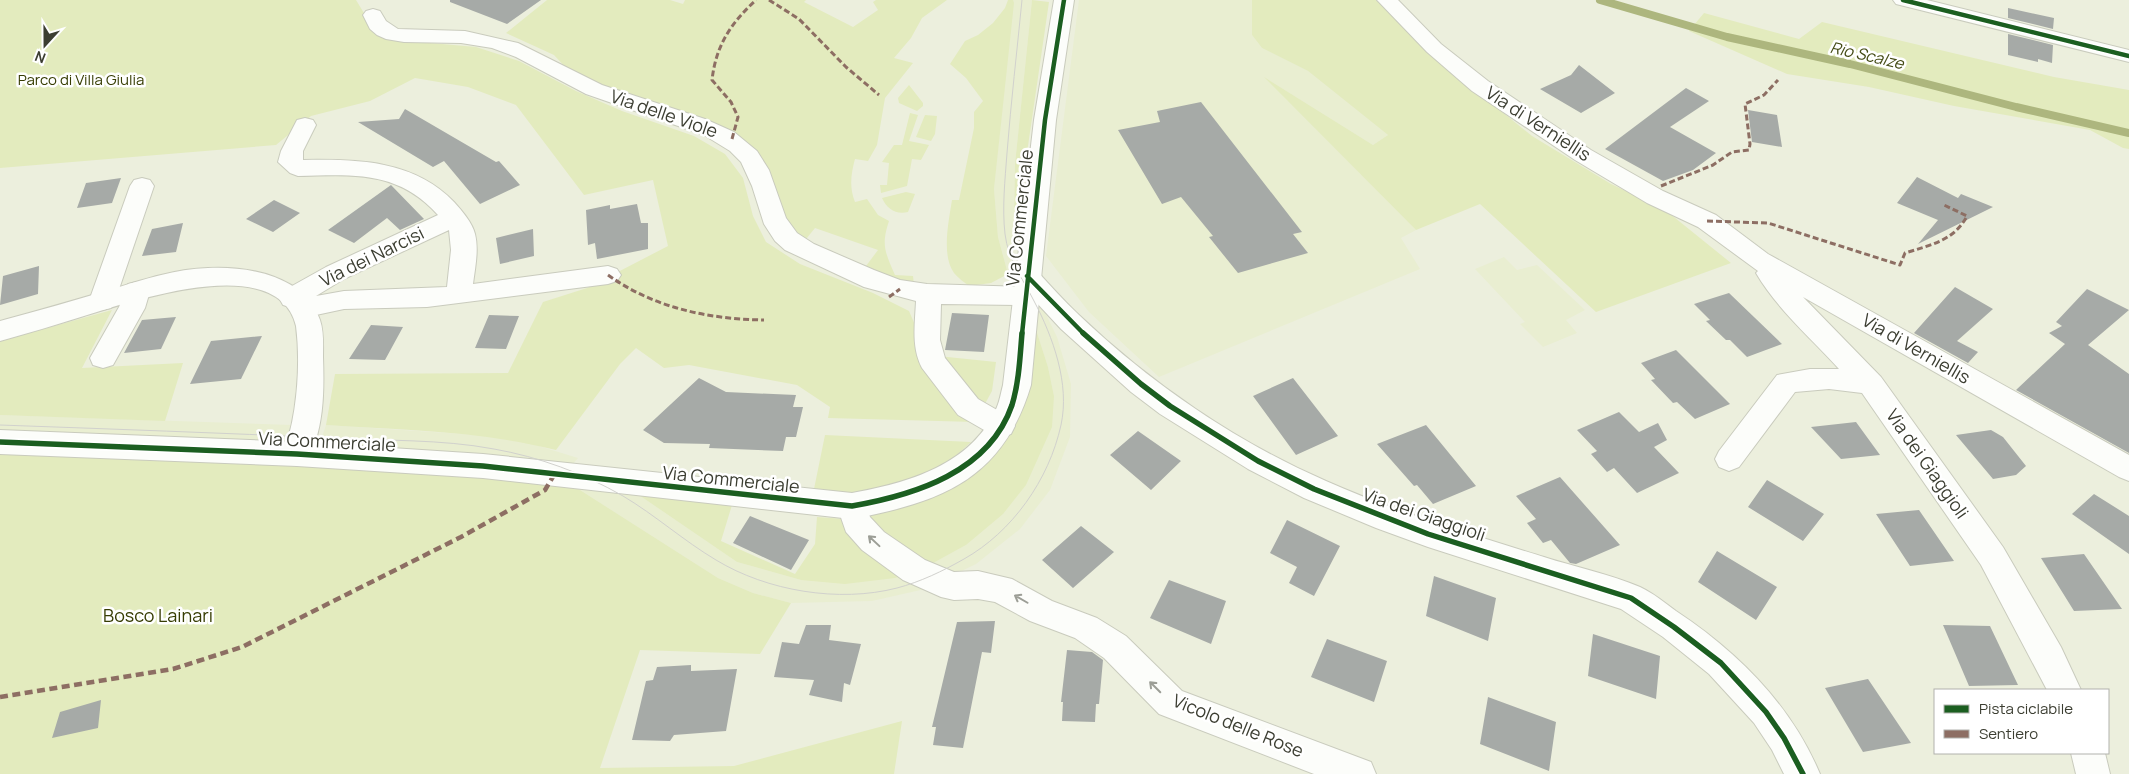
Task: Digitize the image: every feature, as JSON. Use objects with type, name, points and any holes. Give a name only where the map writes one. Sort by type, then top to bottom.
[{"type":"street","name":"Via Commerciale","points":[[0,442],[297,454],[483,466],[852,506],[889,500],[917,492],[965,468],[981,454],[1010,410],[1017,385],[1044,120],[1064,0]]},
{"type":"street","name":"Via di Verniellis","points":[[1388,0],[1442,54],[1480,86],[1535,125],[1655,197],[1707,222]]},
{"type":"street","name":"Via di Verniellis","points":[[1415,0],[1418,7],[1489,73],[1567,126],[1596,150],[1662,186],[1759,260],[2129,469]]},
{"type":"street","points":[[1903,0],[2129,56]]},
{"type":"street","name":"Via delle Viole","points":[[373,15],[374,21],[379,27],[388,32],[413,36],[447,36],[476,39],[511,47],[606,95],[687,120],[725,135],[732,139],[751,160],[764,184],[776,223],[785,236],[810,253],[887,285],[929,293],[1026,286]]},
{"type":"street","points":[[305,125],[292,152],[290,162],[298,168],[366,168],[398,175],[418,184],[432,194],[454,218],[463,232],[465,256],[458,295]]},
{"type":"street","points":[[102,301],[142,186]]},
{"type":"street","name":"Via dei Narcisi","points":[[297,303],[335,273],[454,218]]},
{"type":"street","name":"Via dei Giaggioli","points":[[1759,260],[1788,296],[1871,385],[1992,556],[2049,658],[2064,689]]},
{"type":"street","name":"Via dei Narcisi","points":[[297,303],[427,298],[608,275]]},
{"type":"street","points":[[0,331],[137,291],[189,279],[232,277],[262,282],[280,289],[297,303],[310,331],[310,407],[305,437],[297,454]]},
{"type":"street","name":"Via dei Giaggioli","points":[[1026,286],[1141,384],[1170,406],[1258,461],[1314,489],[1387,519],[1428,534],[1630,598],[1674,627],[1720,663],[1766,712],[1784,738],[1803,774]]},
{"type":"street","points":[[103,358],[132,308],[137,291]]},
{"type":"street","points":[[929,293],[927,340],[932,361],[968,407],[1001,426]]},
{"type":"street","points":[[1729,460],[1787,383],[1827,377],[1848,379],[1871,385]]},
{"type":"street","name":"Vicolo delle Rose","points":[[852,506],[857,523],[873,541],[914,570],[941,583],[954,586],[978,585],[1002,589],[1042,611],[1086,628],[1115,647],[1171,703],[1359,774]]},
{"type":"street","points":[[2088,754],[2093,774]]},
{"type":"shaded area","points":[[1013,0],[1032,0],[1015,164],[1014,219],[1016,228],[1008,274],[998,237],[994,189]]},
{"type":"shaded area","points":[[1079,0],[1252,0],[1252,35],[1262,48],[1308,71],[1388,135],[1373,145],[1267,79],[1416,230],[1401,238],[1420,269],[1159,377],[1089,312],[1046,256]]},
{"type":"shaded area","points":[[1504,257],[1517,270],[1537,265],[1585,310],[1566,320],[1577,333],[1543,347],[1520,324],[1525,322],[1475,269]]},
{"type":"shaded area","points":[[1036,294],[1057,337],[1071,384],[1070,437],[1050,490],[1020,529],[976,564],[949,577],[926,567],[966,545],[1054,396],[1048,367],[1032,317]]},
{"type":"shaded area","points":[[0,415],[292,425],[284,444],[0,434]]},
{"type":"shaded area","points":[[326,425],[478,435],[529,443],[578,458],[571,466],[319,446]]},
{"type":"shaded area","points":[[569,483],[633,491],[737,562],[801,580],[904,575],[925,589],[872,601],[791,603],[753,593],[718,578]]},
{"type":"green space","name":"Parco di Villa Giulia","points":[[0,0],[356,0],[378,36],[408,41],[476,47],[519,61],[576,91],[622,111],[694,136],[725,154],[743,178],[753,216],[766,242],[800,264],[873,293],[909,311],[928,355],[996,362],[992,391],[975,422],[828,418],[830,407],[797,385],[689,365],[664,368],[636,348],[620,364],[556,450],[471,435],[326,425],[335,374],[508,373],[543,302],[587,288],[668,246],[653,180],[584,195],[516,105],[468,87],[415,78],[370,101],[311,116],[276,145],[0,168]]},
{"type":"green space","points":[[547,0],[670,0],[683,4],[685,0],[806,0],[804,2],[853,27],[878,10],[873,2],[876,0],[947,0],[922,18],[911,38],[894,58],[913,63],[885,98],[877,145],[868,161],[855,159],[852,175],[851,186],[855,202],[867,199],[878,215],[889,221],[885,236],[885,248],[895,275],[913,276],[914,285],[863,270],[878,250],[815,228],[802,244],[790,236],[752,151],[568,70],[554,55],[506,33]]},
{"type":"green space","points":[[1008,0],[1013,0],[1014,3],[994,189],[998,237],[1008,274],[991,283],[969,286],[954,273],[950,266],[947,237],[952,200],[959,200],[974,128],[974,112],[983,101],[966,78],[950,64],[965,41],[978,35],[993,23],[1005,8]]},
{"type":"green space","points":[[1032,0],[1049,2],[1016,228],[1014,219],[1015,164]]},
{"type":"green space","points":[[1252,0],[1376,0],[1427,51],[1532,136],[1611,184],[1664,209],[1731,263],[1596,312],[1480,204],[1416,230],[1264,77],[1373,145],[1388,135],[1308,71],[1262,48],[1252,35]]},
{"type":"green space","points":[[1704,13],[1799,39],[1822,22],[2054,77],[2129,90],[2129,149],[2123,148],[2090,130],[1954,106],[1869,87],[1787,74],[1689,31]]},
{"type":"green space","points":[[909,85],[923,103],[923,106],[917,111],[899,103],[898,98]]},
{"type":"green space","points":[[910,113],[918,115],[909,141],[929,145],[921,160],[912,159],[907,186],[881,193],[880,185],[887,185],[889,163],[882,162],[894,145],[902,145]]},
{"type":"green space","points":[[925,115],[937,116],[935,134],[931,141],[916,137]]},
{"type":"green space","points":[[906,192],[915,194],[908,212],[904,213],[892,210],[882,198]]},
{"type":"green space","points":[[112,310],[82,368],[183,363],[165,421],[0,415],[0,341]]},
{"type":"green space","points":[[1032,317],[1048,367],[1054,396],[1052,427],[1026,485],[1003,514],[966,545],[926,567],[880,537],[866,513],[1000,446]]},
{"type":"green space","points":[[825,435],[971,442],[949,462],[929,474],[892,486],[848,493],[814,489]]},
{"type":"green space","name":"Bosco Lainari","points":[[0,454],[272,464],[569,483],[718,578],[753,593],[791,603],[760,654],[640,650],[600,768],[734,766],[902,721],[894,774],[0,774]]},
{"type":"green space","points":[[633,491],[732,505],[721,541],[795,574],[815,544],[817,517],[845,519],[904,575],[895,578],[845,584],[801,580],[737,562]]},
{"type":"building","points":[[450,0],[541,0],[507,24],[450,2]]},
{"type":"building","points":[[2008,8],[2054,18],[2053,29],[2008,18]]},
{"type":"building","points":[[2008,34],[2053,45],[2052,63],[2038,59],[2038,62],[2008,55]]},
{"type":"building","points":[[1579,65],[1615,93],[1581,113],[1540,89],[1571,75]]},
{"type":"building","points":[[1686,88],[1709,101],[1670,127],[1716,153],[1693,170],[1663,181],[1605,149]]},
{"type":"building","points":[[1201,102],[1302,232],[1293,234],[1308,253],[1238,273],[1209,237],[1213,236],[1181,197],[1162,204],[1118,130],[1160,122],[1157,111]]},
{"type":"building","points":[[405,109],[496,162],[499,161],[520,185],[480,204],[444,161],[433,167],[358,122],[399,119]]},
{"type":"building","points":[[1748,110],[1777,115],[1782,147],[1752,142]]},
{"type":"building","points":[[1917,177],[1958,198],[1961,194],[1993,207],[1918,244],[1938,220],[1897,203]]},
{"type":"building","points":[[121,178],[112,203],[77,208],[86,183]]},
{"type":"building","points":[[391,185],[424,219],[400,230],[387,218],[354,243],[328,230]]},
{"type":"building","points":[[274,200],[300,213],[273,232],[246,219]]},
{"type":"building","points":[[637,204],[641,223],[648,223],[648,249],[597,259],[595,243],[588,245],[586,210],[610,205],[610,209]]},
{"type":"building","points":[[183,223],[176,252],[142,256],[152,229]]},
{"type":"building","points":[[533,229],[534,256],[500,264],[496,238]]},
{"type":"building","points":[[39,266],[38,294],[0,305],[3,276]]},
{"type":"building","points":[[1955,287],[1993,309],[1957,341],[1978,352],[1968,363],[1914,333]]},
{"type":"building","points":[[2087,289],[2129,310],[2088,345],[2129,374],[2129,453],[2016,390],[2065,344],[2049,333],[2062,326],[2056,322]]},
{"type":"building","points":[[1729,293],[1782,344],[1747,357],[1730,340],[1726,340],[1706,321],[1710,320],[1694,304]]},
{"type":"building","points":[[952,313],[989,315],[984,352],[945,350]]},
{"type":"building","points":[[489,315],[519,316],[506,349],[475,348]]},
{"type":"building","points":[[176,317],[161,349],[124,353],[142,320]]},
{"type":"building","points":[[371,325],[403,327],[385,360],[349,359]]},
{"type":"building","points":[[262,336],[241,379],[190,384],[211,341]]},
{"type":"building","points":[[1676,350],[1730,404],[1695,419],[1677,402],[1673,403],[1651,380],[1655,379],[1641,363]]},
{"type":"building","points":[[699,378],[726,392],[796,395],[793,407],[803,407],[796,437],[786,437],[783,451],[709,448],[710,444],[664,443],[643,430]]},
{"type":"building","points":[[1293,378],[1338,436],[1296,455],[1253,396]]},
{"type":"building","points":[[1619,412],[1639,432],[1658,423],[1667,440],[1654,447],[1679,473],[1637,493],[1614,468],[1607,472],[1591,454],[1597,451],[1577,430]]},
{"type":"building","points":[[1856,422],[1880,455],[1841,459],[1811,427]]},
{"type":"building","points":[[1426,425],[1476,486],[1433,504],[1417,485],[1414,486],[1377,444]]},
{"type":"building","points":[[1991,430],[2003,437],[2026,466],[2016,475],[1993,479],[1956,435]]},
{"type":"building","points":[[1138,431],[1181,461],[1151,490],[1110,455]]},
{"type":"building","points":[[1560,477],[1620,545],[1576,564],[1570,563],[1551,540],[1543,543],[1527,523],[1536,519],[1516,496]]},
{"type":"building","points":[[1767,480],[1824,514],[1803,541],[1748,507]]},
{"type":"building","points":[[2094,494],[2129,516],[2129,554],[2072,514]]},
{"type":"building","points":[[1919,510],[1954,561],[1910,566],[1876,514]]},
{"type":"building","points":[[750,516],[809,540],[791,570],[733,543]]},
{"type":"building","points":[[1287,520],[1340,546],[1314,596],[1289,583],[1297,567],[1270,553]]},
{"type":"building","points":[[1081,526],[1114,552],[1073,588],[1042,560]]},
{"type":"building","points":[[1717,551],[1777,587],[1756,620],[1698,582]]},
{"type":"building","points":[[2084,554],[2122,609],[2074,611],[2041,558]]},
{"type":"building","points":[[1434,576],[1496,598],[1488,641],[1426,616]]},
{"type":"building","points":[[1169,580],[1226,601],[1211,644],[1150,618]]},
{"type":"building","points":[[995,621],[991,653],[982,652],[963,748],[933,745],[936,727],[932,727],[957,622]]},
{"type":"building","points":[[806,625],[831,625],[829,640],[861,644],[850,685],[844,683],[842,702],[809,695],[814,680],[774,677],[782,642],[799,644]]},
{"type":"building","points":[[1943,625],[1990,626],[2018,685],[1969,686]]},
{"type":"building","points":[[1593,634],[1660,656],[1656,699],[1588,676]]},
{"type":"building","points":[[1327,639],[1387,661],[1374,702],[1311,677]]},
{"type":"building","points":[[1067,650],[1092,652],[1103,660],[1099,704],[1096,704],[1095,722],[1062,721],[1063,702],[1061,702]]},
{"type":"building","points":[[691,665],[691,671],[737,669],[726,731],[674,735],[670,741],[632,740],[646,681],[653,680],[657,667]]},
{"type":"building","points":[[1868,679],[1911,743],[1863,752],[1825,688]]},
{"type":"building","points":[[1488,697],[1556,722],[1549,771],[1480,744]]},
{"type":"building","points":[[101,700],[98,728],[52,738],[60,712]]},
{"type":"waterway","name":"Rio Scalze","points":[[1600,0],[1727,37],[1850,64],[2016,107],[2129,133]]},
{"type":"tram line","points":[[0,425],[413,441],[454,443],[494,449],[528,456],[592,480],[635,503],[692,545],[716,560],[758,580],[804,591],[851,594],[906,586],[940,572],[981,548],[1013,519],[1038,484],[1048,465],[1061,425],[1063,393],[1058,361],[1048,330],[1009,252],[1004,224],[1005,173],[1022,0]]},
{"type":"marked path","points":[[732,139],[738,117],[731,102],[712,80],[713,67],[725,35],[738,17],[756,0]]},
{"type":"marked path","points":[[769,0],[780,5],[799,19],[846,67],[879,95]]},
{"type":"marked path","points":[[1661,186],[1713,165],[1732,152],[1749,150],[1750,144],[1745,104],[1764,95],[1778,80]]},
{"type":"marked path","points":[[1707,221],[1768,223],[1900,265],[1905,253],[1941,241],[1956,232],[1962,225],[1967,216],[1944,205]]},
{"type":"marked path","points":[[608,275],[642,296],[661,304],[704,315],[745,320],[764,320]]},
{"type":"marked path","points":[[889,297],[900,289]]},
{"type":"marked path","points":[[0,697],[173,669],[242,647],[461,537],[545,490],[554,475]]},
{"type":"cycle path","points":[[0,442],[297,454],[483,466],[852,506],[900,496],[944,479],[964,467],[982,451],[997,433],[1009,411],[1017,385],[1045,120],[1064,0]]},
{"type":"cycle path","points":[[1903,0],[2129,56]]},
{"type":"cycle path","points":[[1027,276],[1070,322],[1141,384],[1170,406],[1258,461],[1314,489],[1387,519],[1428,534],[1631,598],[1674,627],[1721,663],[1766,712],[1784,738],[1803,774]]}]
